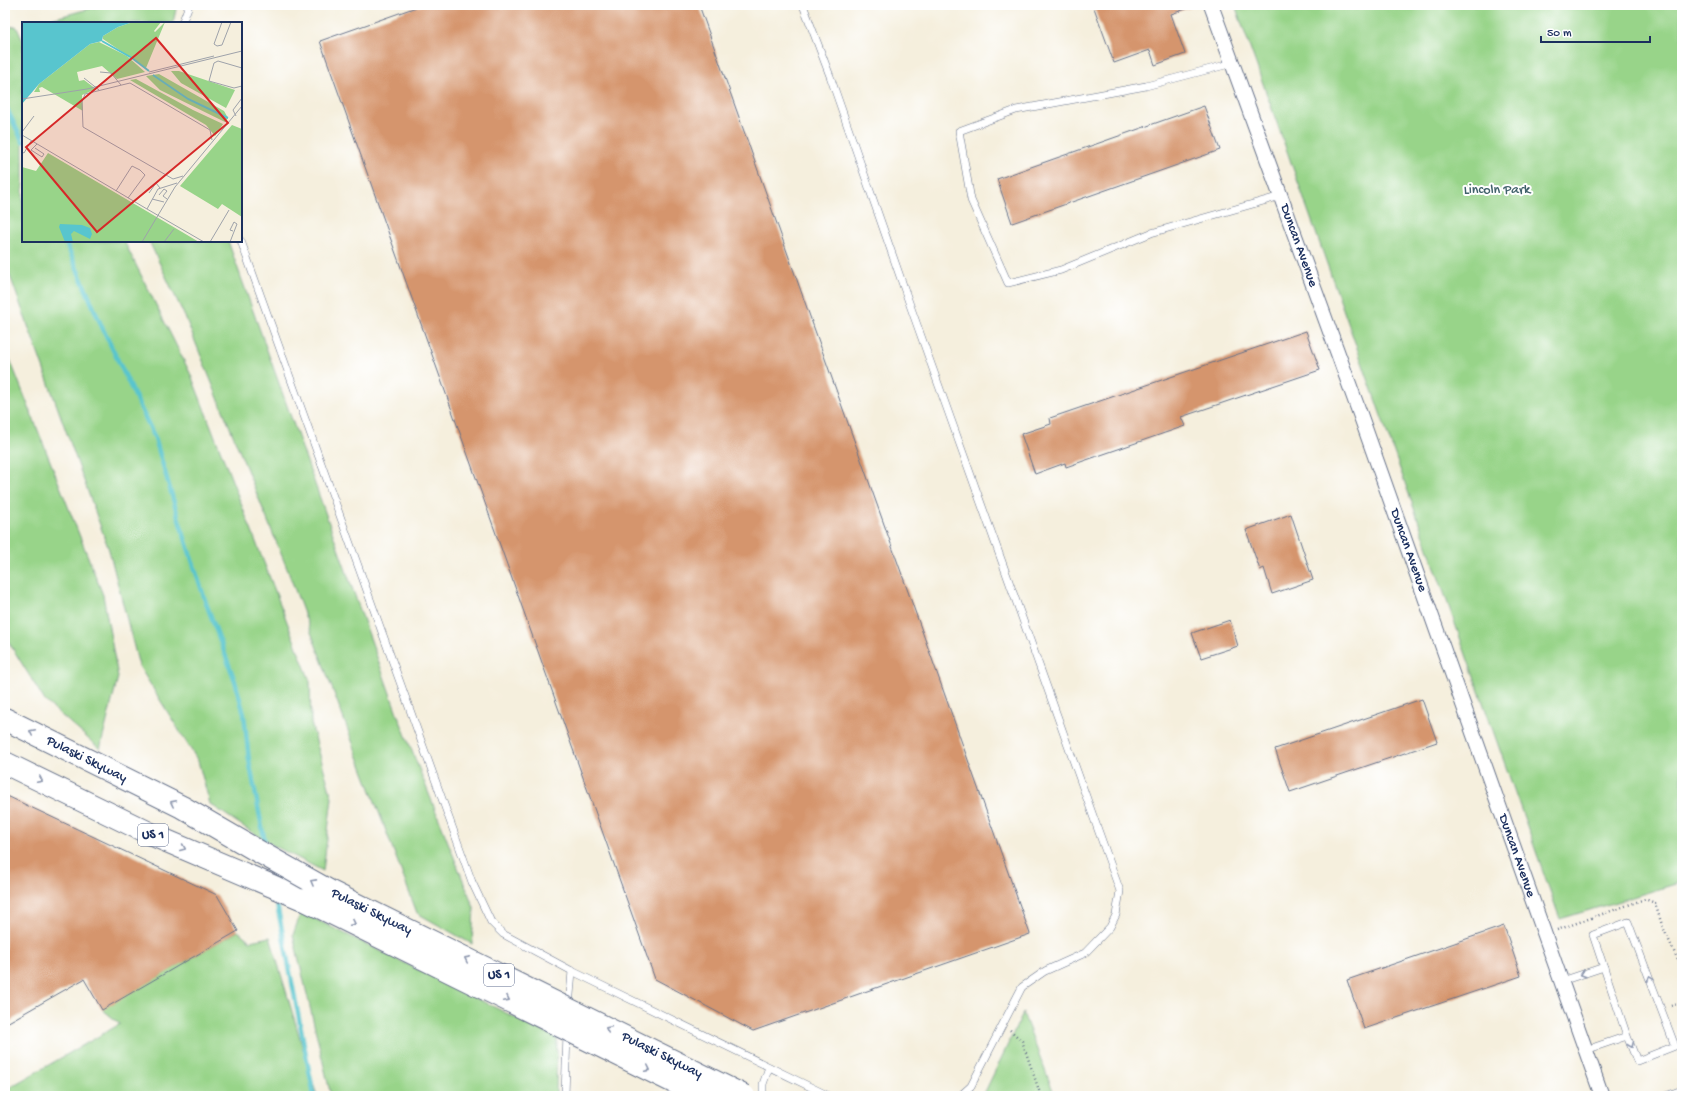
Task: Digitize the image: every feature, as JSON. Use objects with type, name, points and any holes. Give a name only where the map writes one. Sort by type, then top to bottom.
[{"type":"highway","name":"Pulaski Skyway","points":[[5,718],[182,807],[331,892],[744,1096]]},
{"type":"highway","name":"Pulaski Skyway","points":[[5,763],[155,836],[305,900],[702,1096]]},
{"type":"street","name":"Duncan Avenue","points":[[1211,5],[1282,196],[1602,1096]]},
{"type":"lane","points":[[182,22],[189,5]]},
{"type":"lane","points":[[803,5],[830,76],[911,308],[1120,891],[1116,915],[1110,927],[1085,953],[1045,971],[1022,987],[971,1086],[960,1096]]},
{"type":"lane","points":[[1233,63],[1146,86],[1016,110],[959,131],[971,200],[1008,283],[1061,270],[1151,233],[1282,196]]},
{"type":"lane","points":[[241,242],[472,882],[491,922],[504,934],[572,971],[829,1096]]},
{"type":"lane","points":[[1628,922],[1675,1046],[1637,1061],[1627,1036],[1593,935],[1628,922]]},
{"type":"lane","points":[[1562,981],[1604,967]]},
{"type":"lane","points":[[565,1096],[568,1019],[572,971]]},
{"type":"lane","points":[[1586,1050],[1627,1036]]},
{"type":"lane","points":[[763,1096],[763,1084],[769,1067]]},
{"type":"lane","points":[[1666,1096],[1682,1090]]},
{"type":"path","points":[[1003,1022],[1022,1041],[1041,1096]]},
{"type":"green space","points":[[103,5],[177,5],[173,22],[44,21]]},
{"type":"green space","name":"Lincoln Park","points":[[1235,5],[1682,5],[1682,882],[1560,919]]},
{"type":"green space","points":[[16,26],[22,39],[22,242],[124,242],[191,375],[310,681],[311,723],[332,798],[323,871],[265,841],[210,804],[198,761],[139,666],[109,550],[5,262],[5,28]]},
{"type":"green space","points":[[149,242],[228,242],[397,713],[474,908],[472,944],[417,913],[286,566],[186,319]]},
{"type":"green space","points":[[5,347],[103,595],[118,677],[100,749],[45,701],[5,636]]},
{"type":"green space","points":[[301,912],[557,1038],[556,1096],[331,1096],[293,935]]},
{"type":"green space","points":[[238,931],[250,941],[270,937],[317,1096],[5,1096],[5,1090],[120,1024],[102,1009]]},
{"type":"green space","points":[[1023,1013],[1055,1096],[983,1096]]},
{"type":"building","points":[[422,5],[500,5],[502,9],[514,5],[699,5],[1030,934],[753,1031],[655,979],[320,41]]},
{"type":"building","points":[[1093,5],[1192,5],[1192,7],[1171,14],[1185,54],[1155,65],[1150,50],[1114,63]]},
{"type":"building","points":[[1204,106],[1220,150],[1012,223],[997,179]]},
{"type":"building","points":[[1306,331],[1320,370],[1181,417],[1185,426],[1066,467],[1065,463],[1035,474],[1021,434],[1051,424],[1050,418]]},
{"type":"building","points":[[1291,514],[1313,580],[1272,594],[1264,568],[1260,570],[1246,530]]},
{"type":"building","points":[[1230,620],[1238,646],[1201,658],[1192,633]]},
{"type":"building","points":[[1422,699],[1437,742],[1290,792],[1275,749]]},
{"type":"building","points":[[5,795],[217,895],[238,931],[102,1010],[84,979],[5,1024]]},
{"type":"building","points":[[1504,926],[1521,976],[1364,1029],[1347,980]]},
{"type":"waterway","points":[[5,105],[22,140]]},
{"type":"waterway","points":[[65,242],[102,327],[155,438],[180,523],[206,603],[235,681],[244,714],[249,760],[266,848]]},
{"type":"waterway","points":[[275,894],[314,1096]]}]
